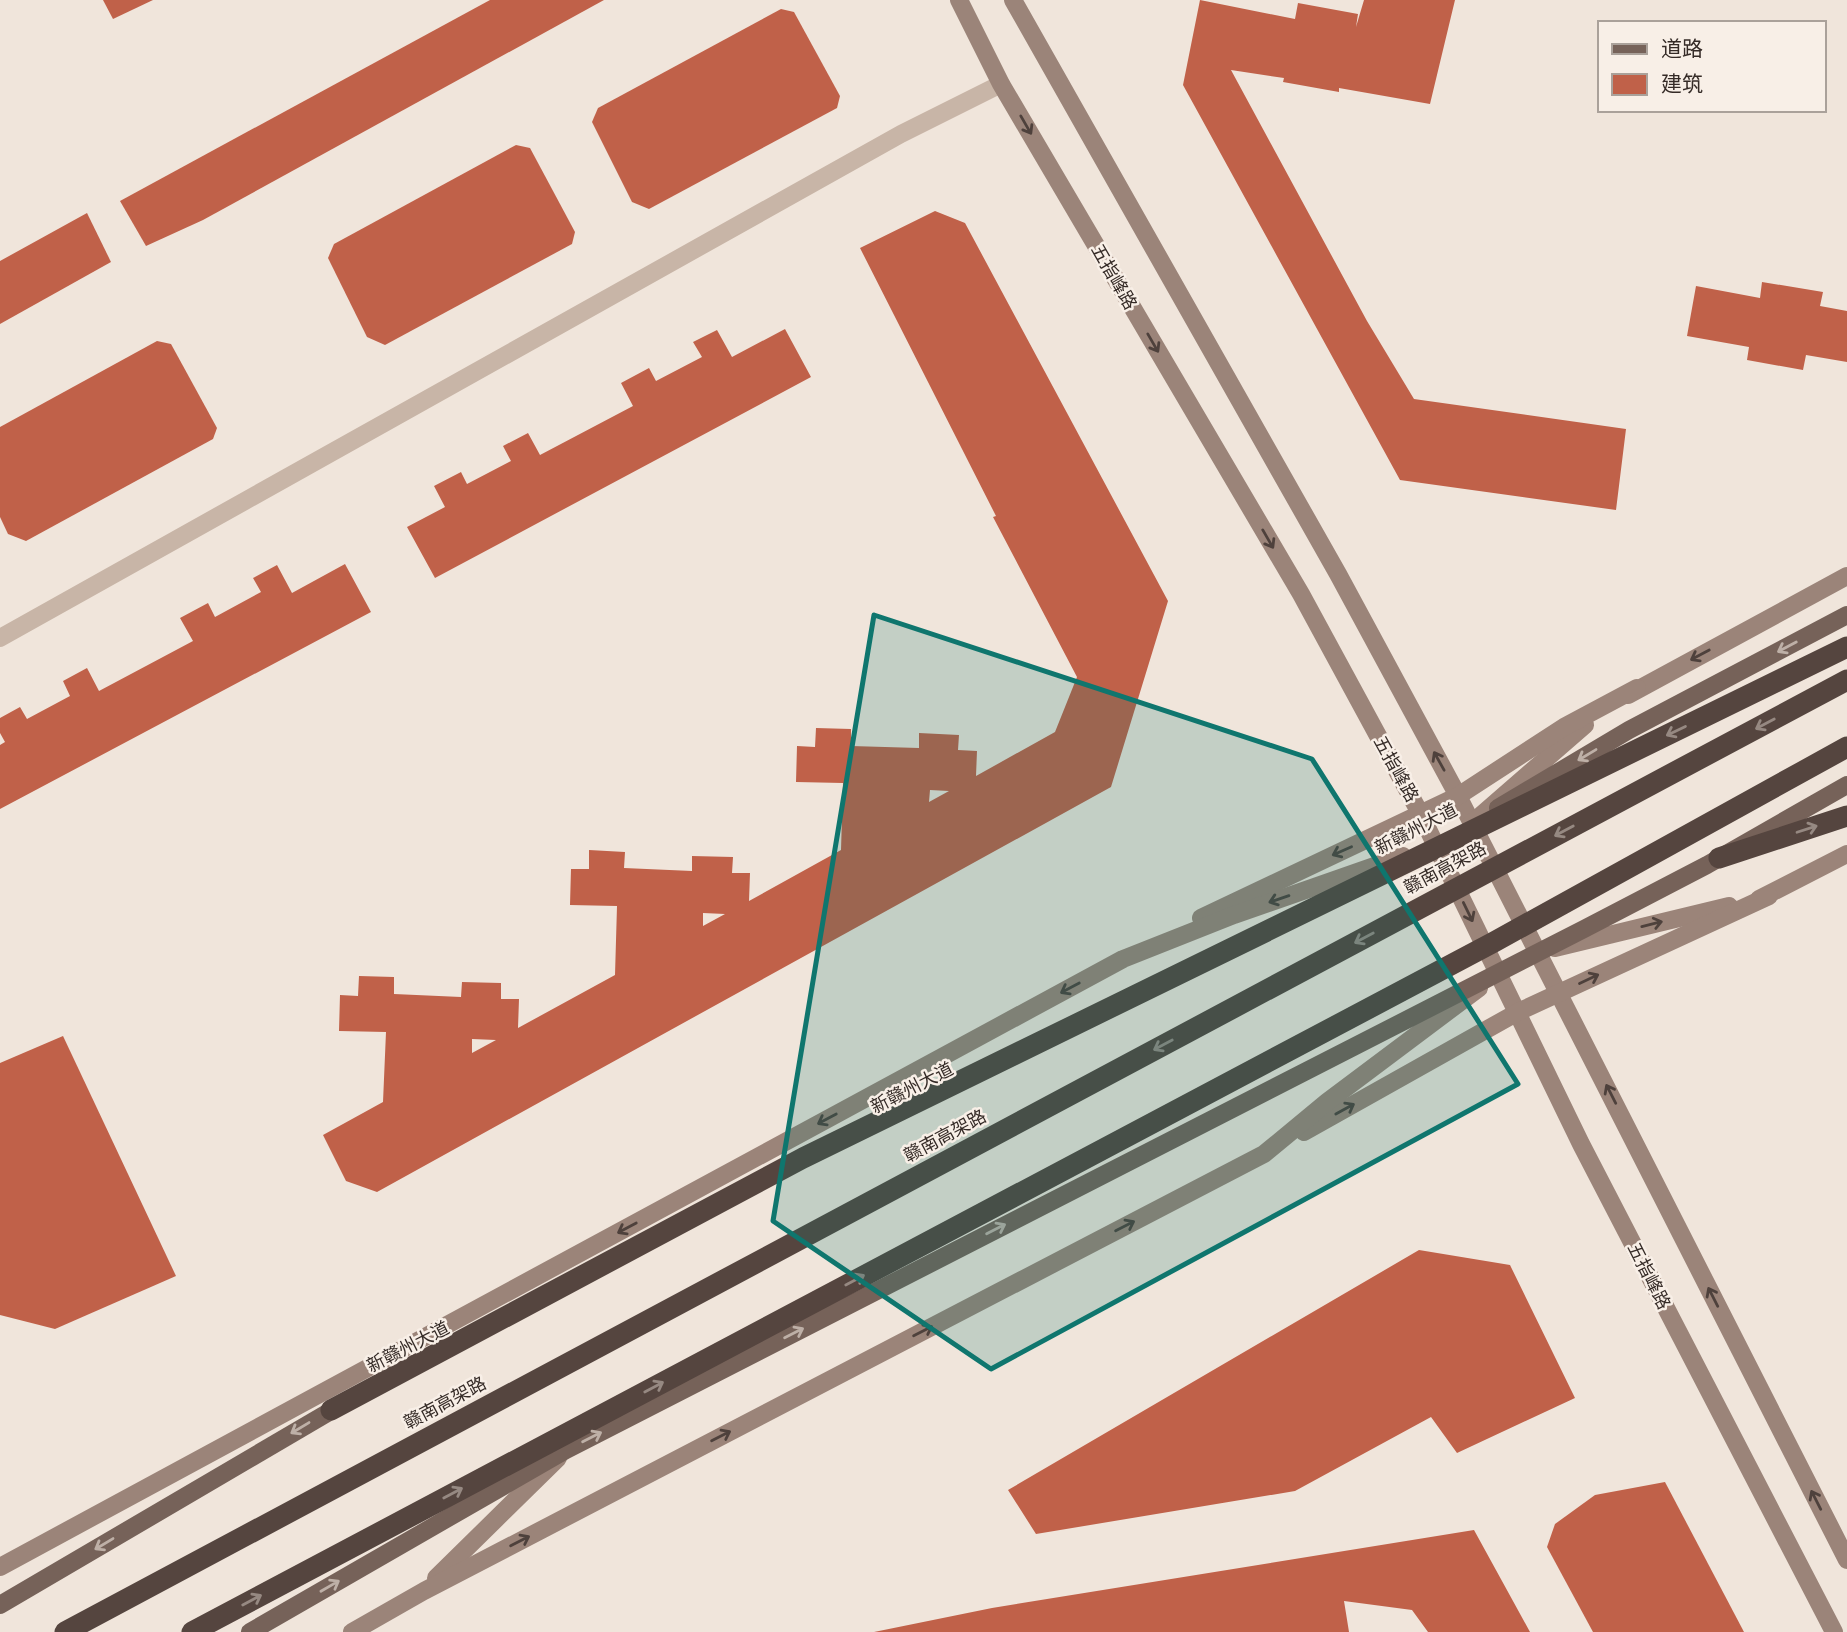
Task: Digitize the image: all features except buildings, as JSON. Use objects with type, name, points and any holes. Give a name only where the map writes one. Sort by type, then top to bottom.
[{"type":"highway","points":[[331,1410],[803,1158],[1847,647]]},
{"type":"highway","name":"赣南高架路","points":[[65,1632],[1847,680]]},
{"type":"highway","points":[[192,1632],[1493,942],[1847,747]]},
{"type":"highway","points":[[1720,858],[1847,816]]},
{"type":"main road","name":"新赣州大道","points":[[0,1605],[331,1410],[1281,919],[1436,844],[1629,730],[1847,615]]},
{"type":"main road","points":[[250,1632],[566,1450],[1498,974],[1720,858],[1847,785]]},
{"type":"street","name":"五指峰路","points":[[959,0],[1001,84],[1294,582],[1421,815],[1581,1144],[1834,1632]]},
{"type":"street","points":[[1013,0],[1332,562],[1458,796],[1847,1560]]},
{"type":"street","points":[[0,638],[901,134],[1001,84]]},
{"type":"street","points":[[0,1567],[1124,958],[1246,894],[1458,796],[1564,727],[1847,576]]},
{"type":"street","points":[[1471,824],[1580,729],[1637,688]]},
{"type":"street","points":[[1124,958],[1234,915],[1436,844]]},
{"type":"street","points":[[352,1632],[424,1591],[1264,1154],[1518,1012],[1769,896],[1847,854]]},
{"type":"street","points":[[1538,952],[1769,896]]},
{"type":"street","points":[[1264,1154],[1327,1102],[1498,974]]},
{"type":"street","points":[[424,1591],[566,1450]]},
{"type":"highlighted area","points":[[874,615],[1312,759],[1518,1084],[991,1369],[773,1221]]}]
